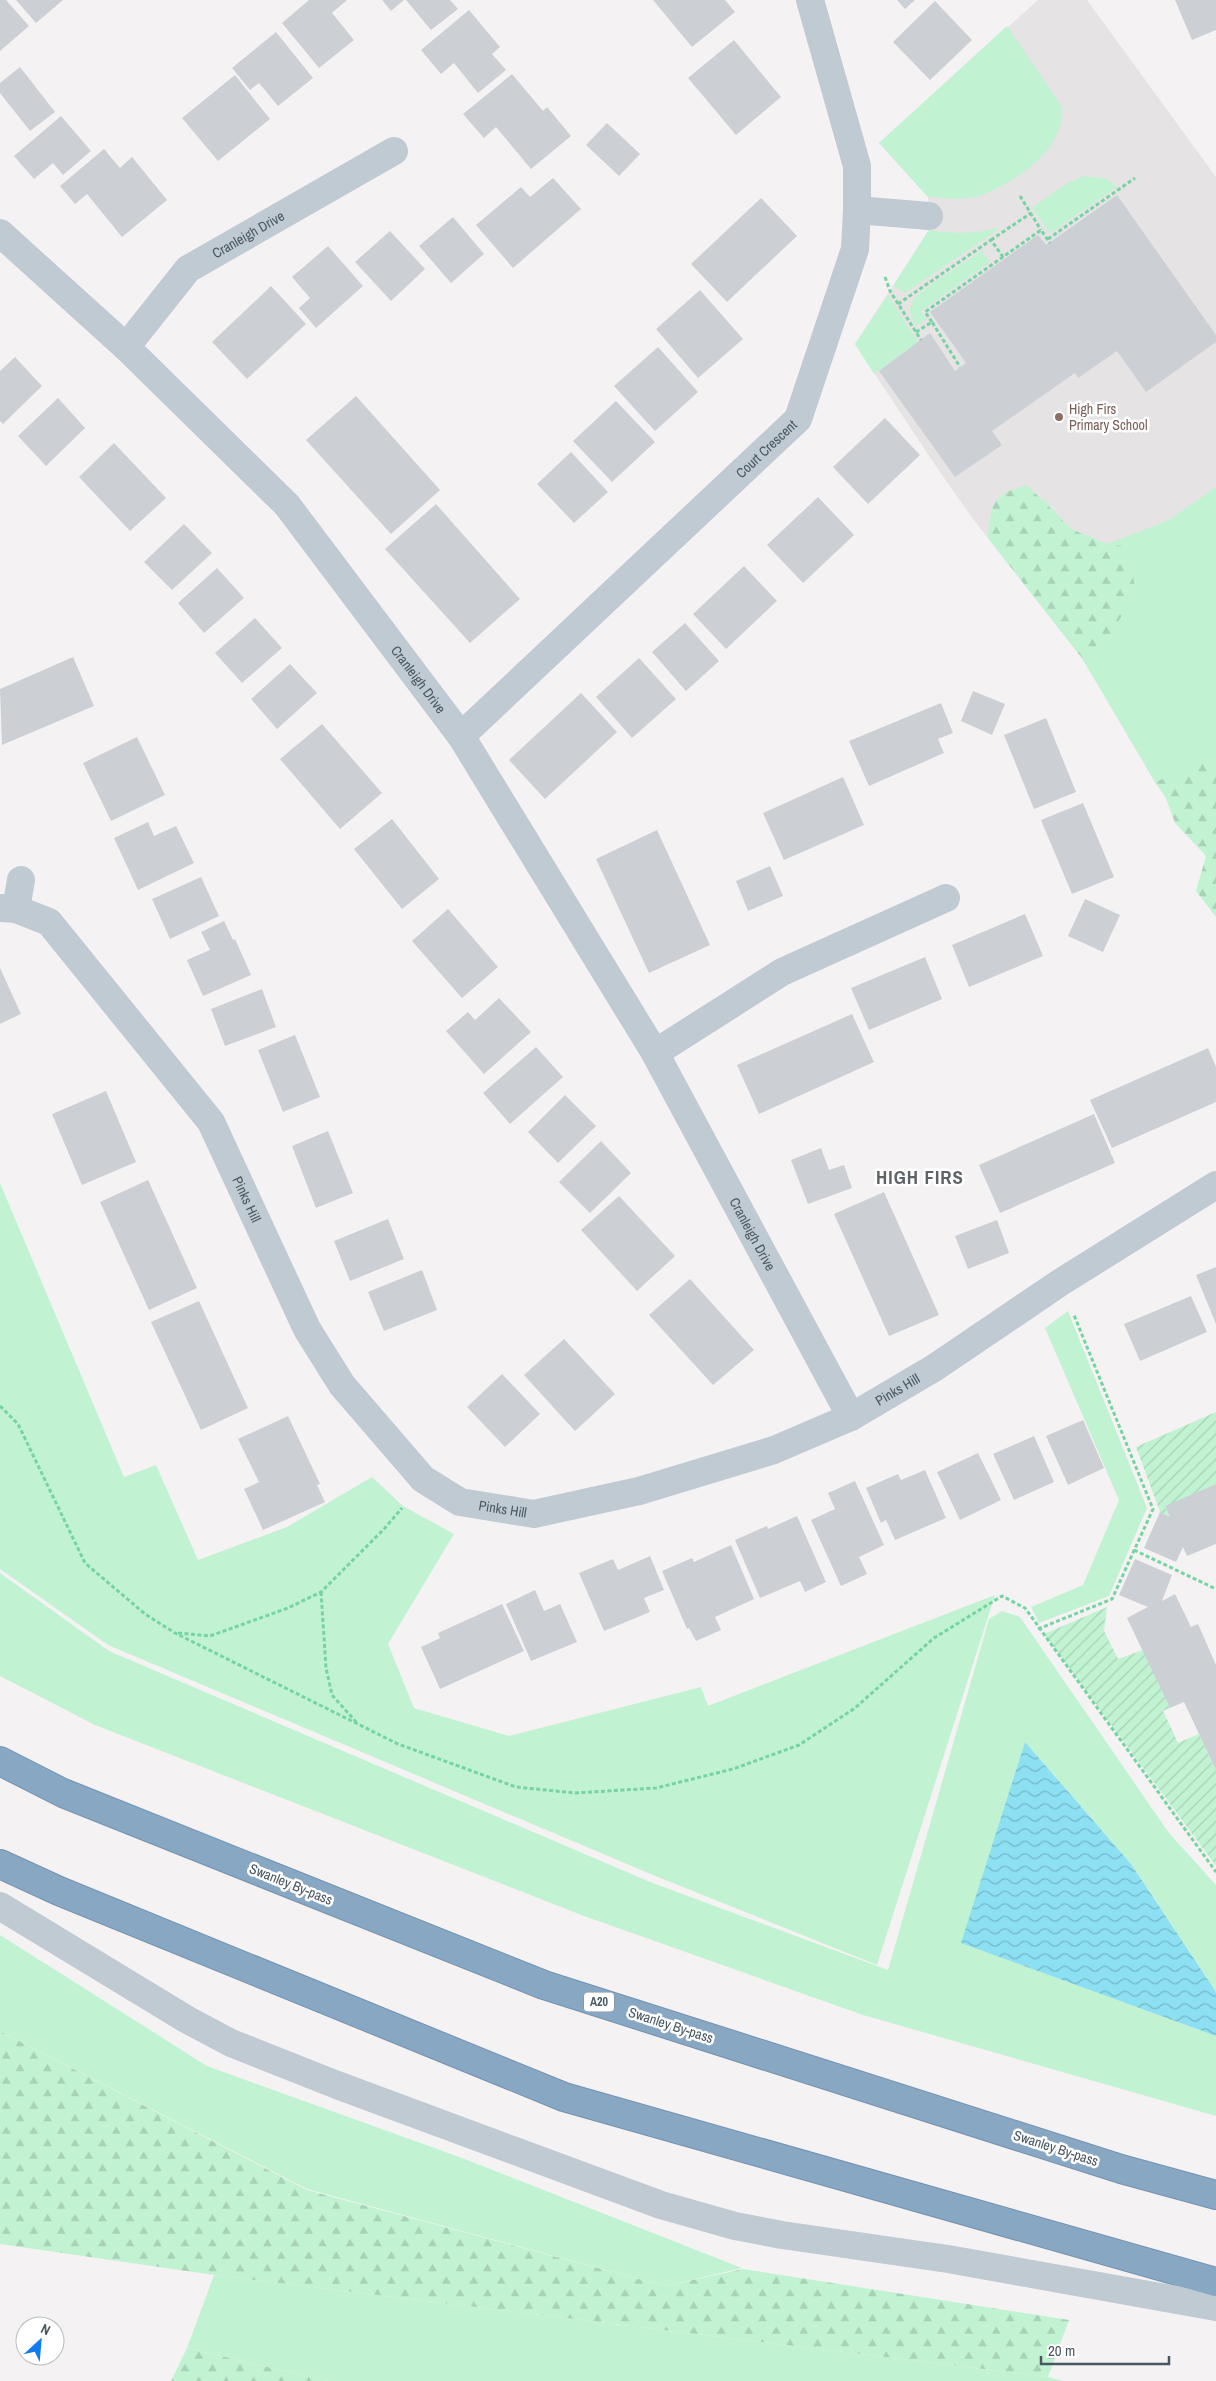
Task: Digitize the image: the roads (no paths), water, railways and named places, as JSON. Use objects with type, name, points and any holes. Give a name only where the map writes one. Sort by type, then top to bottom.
[{"type":"highway","name":"Swanley By-pass","points":[[0,1761],[63,1793],[544,1985],[1121,2169],[1216,2195]]},
{"type":"highway","points":[[0,1864],[59,1891],[564,2097],[1216,2282]]},
{"type":"street","name":"Court Crescent","points":[[461,736],[798,418],[855,249],[857,210],[857,166],[810,0]]},
{"type":"street","name":"Cranleigh Drive","points":[[126,347],[188,269],[394,151]]},
{"type":"street","points":[[857,210],[929,216]]},
{"type":"street","name":"Cranleigh Drive","points":[[0,233],[126,347],[287,506],[461,736],[655,1053],[851,1417]]},
{"type":"street","name":"Pinks Hill","points":[[21,880],[8,909],[49,922],[211,1122],[307,1329],[342,1386],[423,1479],[460,1502],[534,1514],[639,1491],[774,1450],[851,1417],[934,1368],[1061,1282],[1216,1185]]},
{"type":"street","points":[[655,1053],[782,972],[946,898]]},
{"type":"street","points":[[0,1906],[186,2019],[232,2043],[337,2085],[661,2205],[735,2226],[772,2233],[948,2260],[1216,2307]]},
{"type":"water","points":[[1025,1742],[1131,1864],[1216,1992],[1216,2036],[961,1943]]},
{"type":"place","name":"High Firs Primary School","points":[[1059,417]]},
{"type":"district","name":"HIGH FIRS","points":[[920,1177]]}]
